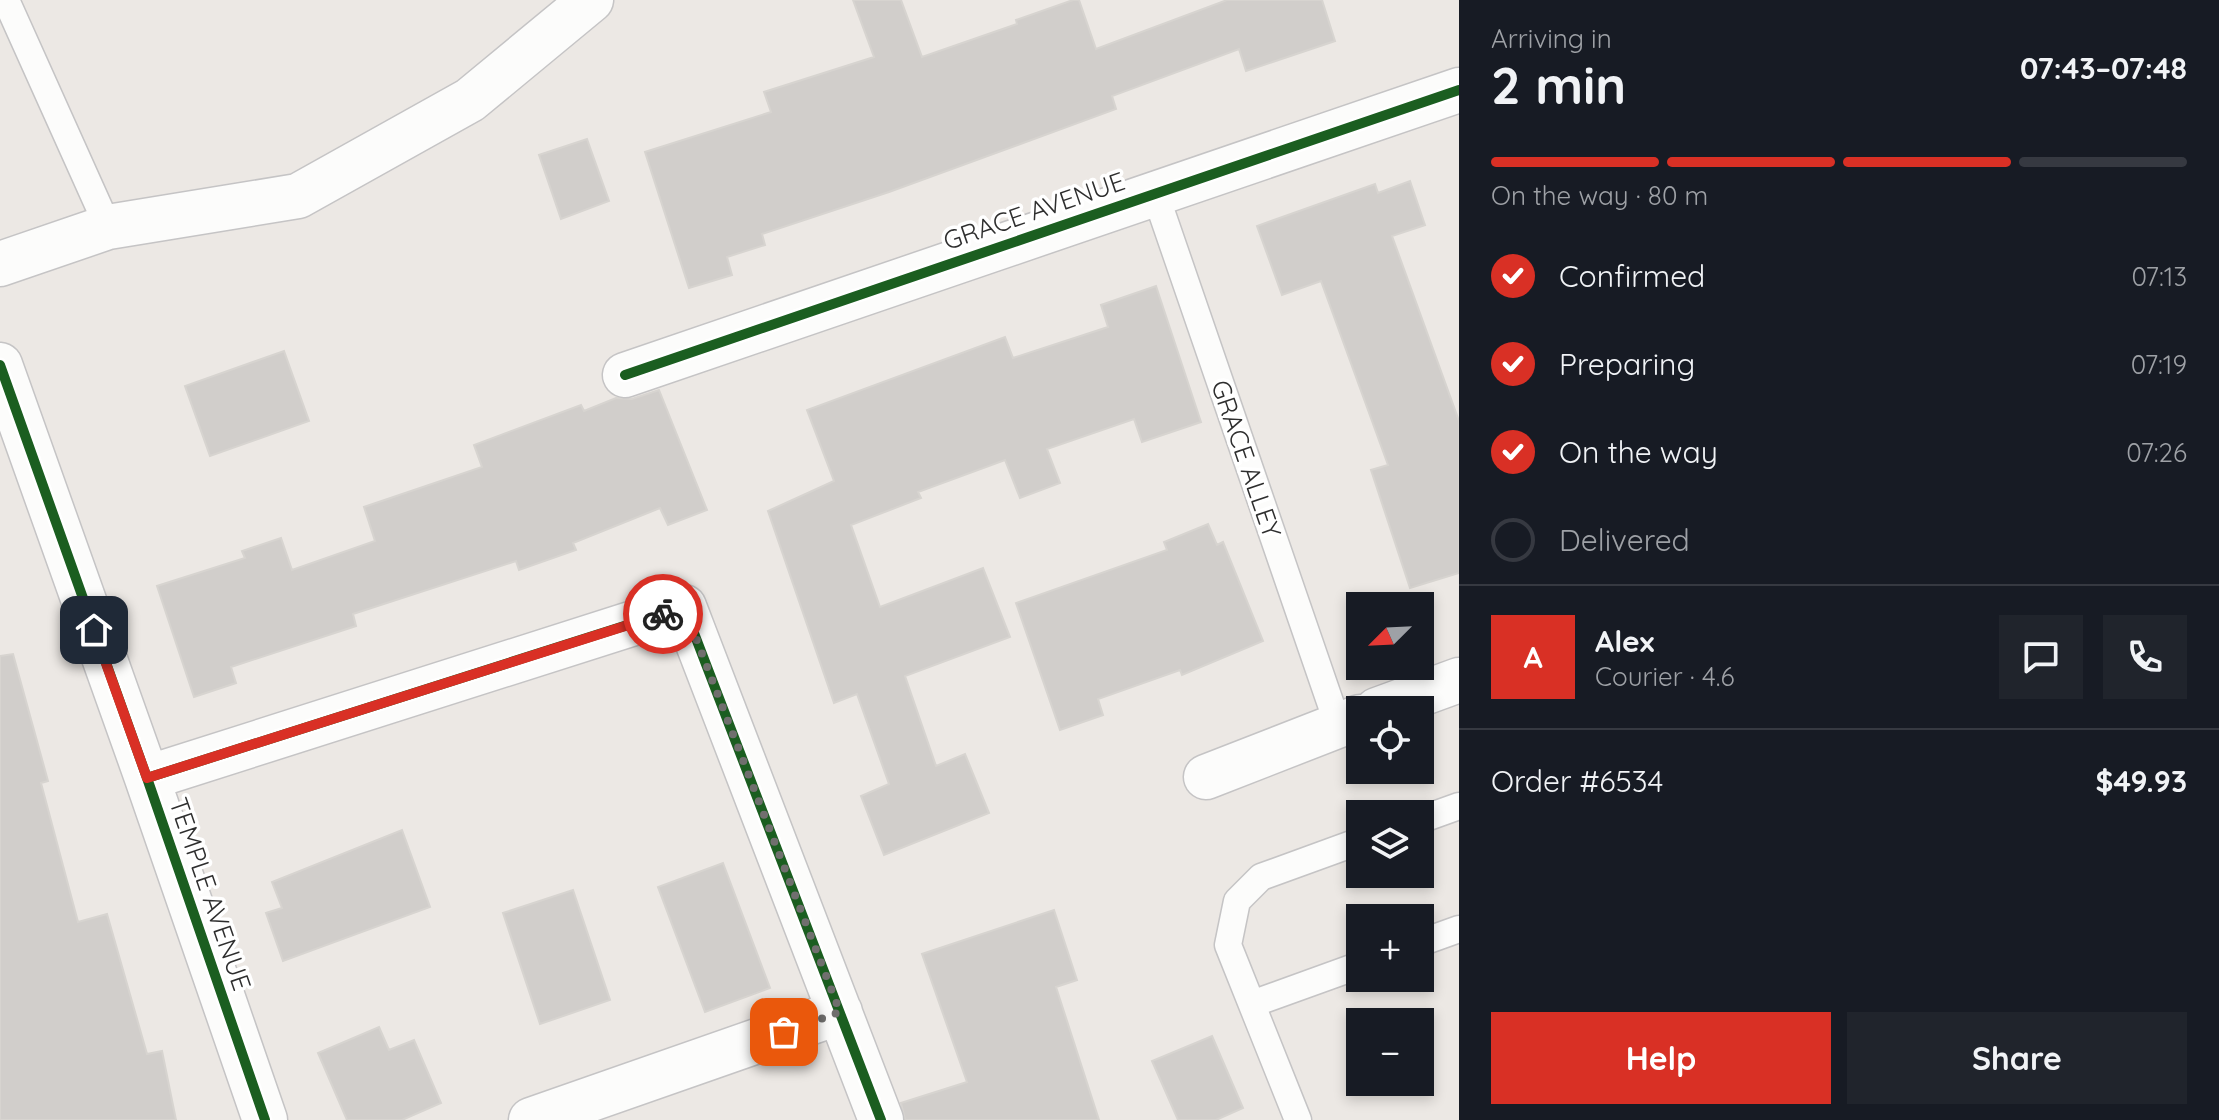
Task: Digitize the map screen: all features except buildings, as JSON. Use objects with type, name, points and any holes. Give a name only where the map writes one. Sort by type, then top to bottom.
[{"type":"street","points":[[0,264],[108,227],[298,196],[470,100],[591,0]]},
{"type":"street","name":"GRACE AVENUE","points":[[625,375],[1459,90]]},
{"type":"street","name":"TEMPLE AVENUE","points":[[0,365],[265,1120]]},
{"type":"street","points":[[147,778],[684,607],[881,1120]]},
{"type":"street","points":[[1415,696],[1459,680]]},
{"type":"street","points":[[1206,777],[1346,722]]},
{"type":"street","points":[[531,1120],[840,1012]]},
{"type":"lane","points":[[6,0],[108,227]]},
{"type":"lane","name":"GRACE ALLEY","points":[[1155,193],[1350,696]]},
{"type":"lane","points":[[1434,815],[1459,806]]},
{"type":"lane","points":[[1298,1120],[1228,945],[1237,901],[1261,877],[1346,846]]},
{"type":"lane","points":[[1434,938],[1459,929]]},
{"type":"lane","points":[[1252,1004],[1346,970]]},
{"type":"cycle path","points":[[625,375],[1459,90]]},
{"type":"cycle path","points":[[0,365],[265,1120]]},
{"type":"cycle path","points":[[147,778],[684,607],[881,1120]]},
{"type":"way so far","points":[[663,614],[684,607],[840,1012],[784,1032]]},
{"type":"route","points":[[94,630],[147,778],[663,614]]}]
